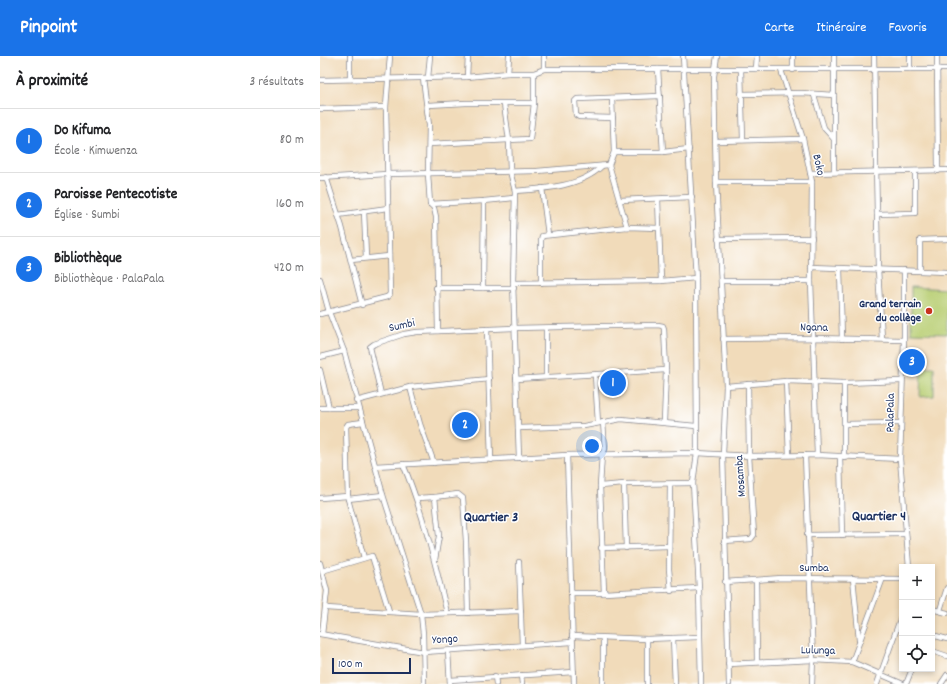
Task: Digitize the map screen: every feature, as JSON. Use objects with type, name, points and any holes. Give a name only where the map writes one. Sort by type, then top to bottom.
[{"type":"street","points":[[350,56],[350,79]]},
{"type":"street","points":[[320,314],[362,305],[387,297],[391,289],[386,107],[390,56]]},
{"type":"street","points":[[430,56],[425,78],[428,105],[428,174],[430,204],[434,208],[436,217],[436,288],[438,331]]},
{"type":"street","points":[[467,77],[468,56]]},
{"type":"street","points":[[508,56],[508,73]]},
{"type":"street","points":[[544,56],[544,69]]},
{"type":"street","points":[[683,56],[696,278],[697,453],[694,484],[699,588],[701,684]]},
{"type":"street","points":[[717,56],[714,80],[717,141],[716,182],[718,239],[726,386],[723,454],[725,582],[729,684]]},
{"type":"street","points":[[756,56],[756,69]]},
{"type":"street","points":[[793,70],[794,56]]},
{"type":"street","points":[[834,56],[834,172]]},
{"type":"street","points":[[874,56],[878,269],[882,339]]},
{"type":"street","points":[[910,56],[910,69]]},
{"type":"street","points":[[937,56],[938,170]]},
{"type":"street","points":[[320,80],[467,77],[508,73],[534,73],[544,69],[947,69]]},
{"type":"street","points":[[658,69],[663,152]]},
{"type":"street","points":[[741,70],[743,140]]},
{"type":"street","name":"Boko","points":[[781,70],[803,139],[812,182],[811,281],[813,381]]},
{"type":"street","points":[[429,144],[530,139],[534,103],[534,73]]},
{"type":"street","points":[[741,94],[802,93],[814,95],[834,95]]},
{"type":"street","points":[[814,95],[824,128],[833,138]]},
{"type":"street","points":[[613,118],[579,118],[576,115],[575,102],[577,100],[660,96]]},
{"type":"street","points":[[612,98],[614,152],[609,165],[627,227]]},
{"type":"street","points":[[428,105],[466,103],[534,103]]},
{"type":"street","points":[[504,104],[509,140],[510,171],[515,191],[513,285],[519,458]]},
{"type":"street","points":[[320,109],[386,107]]},
{"type":"street","points":[[717,141],[803,139]]},
{"type":"street","points":[[614,152],[663,152],[689,149]]},
{"type":"street","points":[[320,178],[387,174],[536,171],[609,165]]},
{"type":"street","points":[[515,191],[574,182],[588,177],[602,166]]},
{"type":"street","points":[[810,172],[947,170]]},
{"type":"street","points":[[877,214],[915,213],[915,171]]},
{"type":"street","points":[[326,177],[351,260],[362,305]]},
{"type":"street","points":[[716,182],[812,182]]},
{"type":"street","points":[[542,188],[548,235]]},
{"type":"street","points":[[620,200],[692,197]]},
{"type":"street","points":[[430,204],[514,198]]},
{"type":"street","points":[[658,199],[661,281]]},
{"type":"street","points":[[483,288],[484,201]]},
{"type":"street","points":[[338,215],[388,208]]},
{"type":"street","points":[[364,211],[366,258]]},
{"type":"street","points":[[542,283],[541,238],[548,235],[627,227],[659,228]]},
{"type":"street","points":[[718,239],[812,238]]},
{"type":"street","points":[[920,271],[920,240],[947,239]]},
{"type":"street","points":[[351,260],[389,256]]},
{"type":"street","points":[[811,267],[947,272]]},
{"type":"street","points":[[840,269],[842,339]]},
{"type":"street","name":"PalaPala","points":[[904,270],[904,340],[901,381],[900,459],[909,564]]},
{"type":"street","points":[[436,288],[483,288],[542,283],[661,281],[696,278]]},
{"type":"street","points":[[320,279],[329,312],[344,351],[356,401],[383,495],[421,614],[424,652],[424,684]]},
{"type":"street","points":[[721,281],[811,281]]},
{"type":"street","name":"Sumbi","points":[[381,394],[370,347],[374,344],[404,334],[438,331],[514,328],[663,326],[666,370]]},
{"type":"street","points":[[546,328],[546,377]]},
{"type":"street","points":[[487,329],[491,460]]},
{"type":"street","name":"Ngana","points":[[723,339],[813,338],[904,340]]},
{"type":"street","points":[[320,357],[344,351]]},
{"type":"street","points":[[320,370],[329,408]]},
{"type":"street","points":[[516,379],[666,370],[664,422]]},
{"type":"street","points":[[595,375],[605,449],[602,454],[600,486],[601,548],[604,593]]},
{"type":"street","points":[[356,401],[410,387],[489,379]]},
{"type":"street","points":[[726,386],[786,381],[844,383],[901,381]]},
{"type":"street","points":[[786,381],[789,455]]},
{"type":"street","points":[[813,381],[817,455]]},
{"type":"street","points":[[842,535],[844,383]]},
{"type":"street","name":"Mosamba","points":[[724,541],[753,538],[755,528],[749,456],[748,384]]},
{"type":"street","points":[[410,387],[420,424],[434,463]]},
{"type":"street","points":[[320,408],[358,408]]},
{"type":"street","points":[[518,428],[584,426],[621,419],[664,422],[679,426],[696,426]]},
{"type":"street","points":[[363,422],[348,424],[346,427],[348,497],[364,558]]},
{"type":"street","points":[[844,424],[901,423]]},
{"type":"street","points":[[375,466],[602,454],[697,453],[749,456],[817,455],[900,459]]},
{"type":"street","points":[[567,455],[574,684]]},
{"type":"street","points":[[805,456],[808,578],[813,660],[812,684]]},
{"type":"street","points":[[403,464],[417,498],[427,540],[435,561],[447,613]]},
{"type":"street","points":[[600,486],[624,484],[694,484]]},
{"type":"street","points":[[624,484],[626,548]]},
{"type":"street","points":[[670,484],[669,546],[671,590]]},
{"type":"street","points":[[417,498],[458,494],[463,498],[468,613]]},
{"type":"street","points":[[320,498],[383,495]]},
{"type":"street","points":[[435,497],[439,536],[439,544],[435,561]]},
{"type":"street","points":[[807,536],[906,534]]},
{"type":"street","points":[[601,548],[669,546]]},
{"type":"street","points":[[322,570],[364,558],[373,557],[389,611]]},
{"type":"street","points":[[519,562],[522,645]]},
{"type":"street","points":[[320,563],[327,591],[326,608],[321,634]]},
{"type":"street","name":"Sumba","points":[[725,582],[808,578],[899,579]]},
{"type":"street","points":[[853,578],[859,641]]},
{"type":"street","points":[[852,662],[883,578]]},
{"type":"street","points":[[756,581],[757,662]]},
{"type":"street","points":[[572,593],[604,593],[699,588]]},
{"type":"street","points":[[940,610],[947,588]]},
{"type":"street","points":[[326,608],[421,614],[521,611]]},
{"type":"street","points":[[935,609],[947,613]]},
{"type":"street","points":[[877,684],[899,623]]},
{"type":"street","name":"Yongo","points":[[321,634],[424,652],[522,645],[572,639],[699,637]]},
{"type":"street","points":[[935,636],[947,639]]},
{"type":"street","points":[[603,638],[603,684]]},
{"type":"street","points":[[673,638],[675,684]]},
{"type":"street","points":[[647,639],[647,684]]},
{"type":"street","points":[[448,651],[450,682],[495,676],[574,672]]},
{"type":"street","points":[[935,652],[947,656]]},
{"type":"street","name":"Lulunga","points":[[728,664],[813,660],[852,662],[905,684]]},
{"type":"street","points":[[905,684],[911,672]]},
{"type":"street","points":[[521,675],[522,684]]},
{"type":"street","points":[[941,684],[947,675]]},
{"type":"street","points":[[495,676],[496,684]]},
{"type":"green space","name":"Grand terrain du collège","points":[[911,287],[947,289],[947,334],[911,333]]},
{"type":"green space","points":[[921,367],[934,367],[934,396],[920,397]]},
{"type":"place","name":"Grand terrain du collège","points":[[929,311]]},
{"type":"place","name":"Bibliothèque","points":[[912,362]]},
{"type":"place","name":"Do Kifuma","points":[[613,383]]},
{"type":"place","name":"Paroisse Pentecotiste","points":[[465,425]]},
{"type":"district","name":"Quartier 4","points":[[879,517]]},
{"type":"district","name":"Quartier 3","points":[[491,518]]}]
